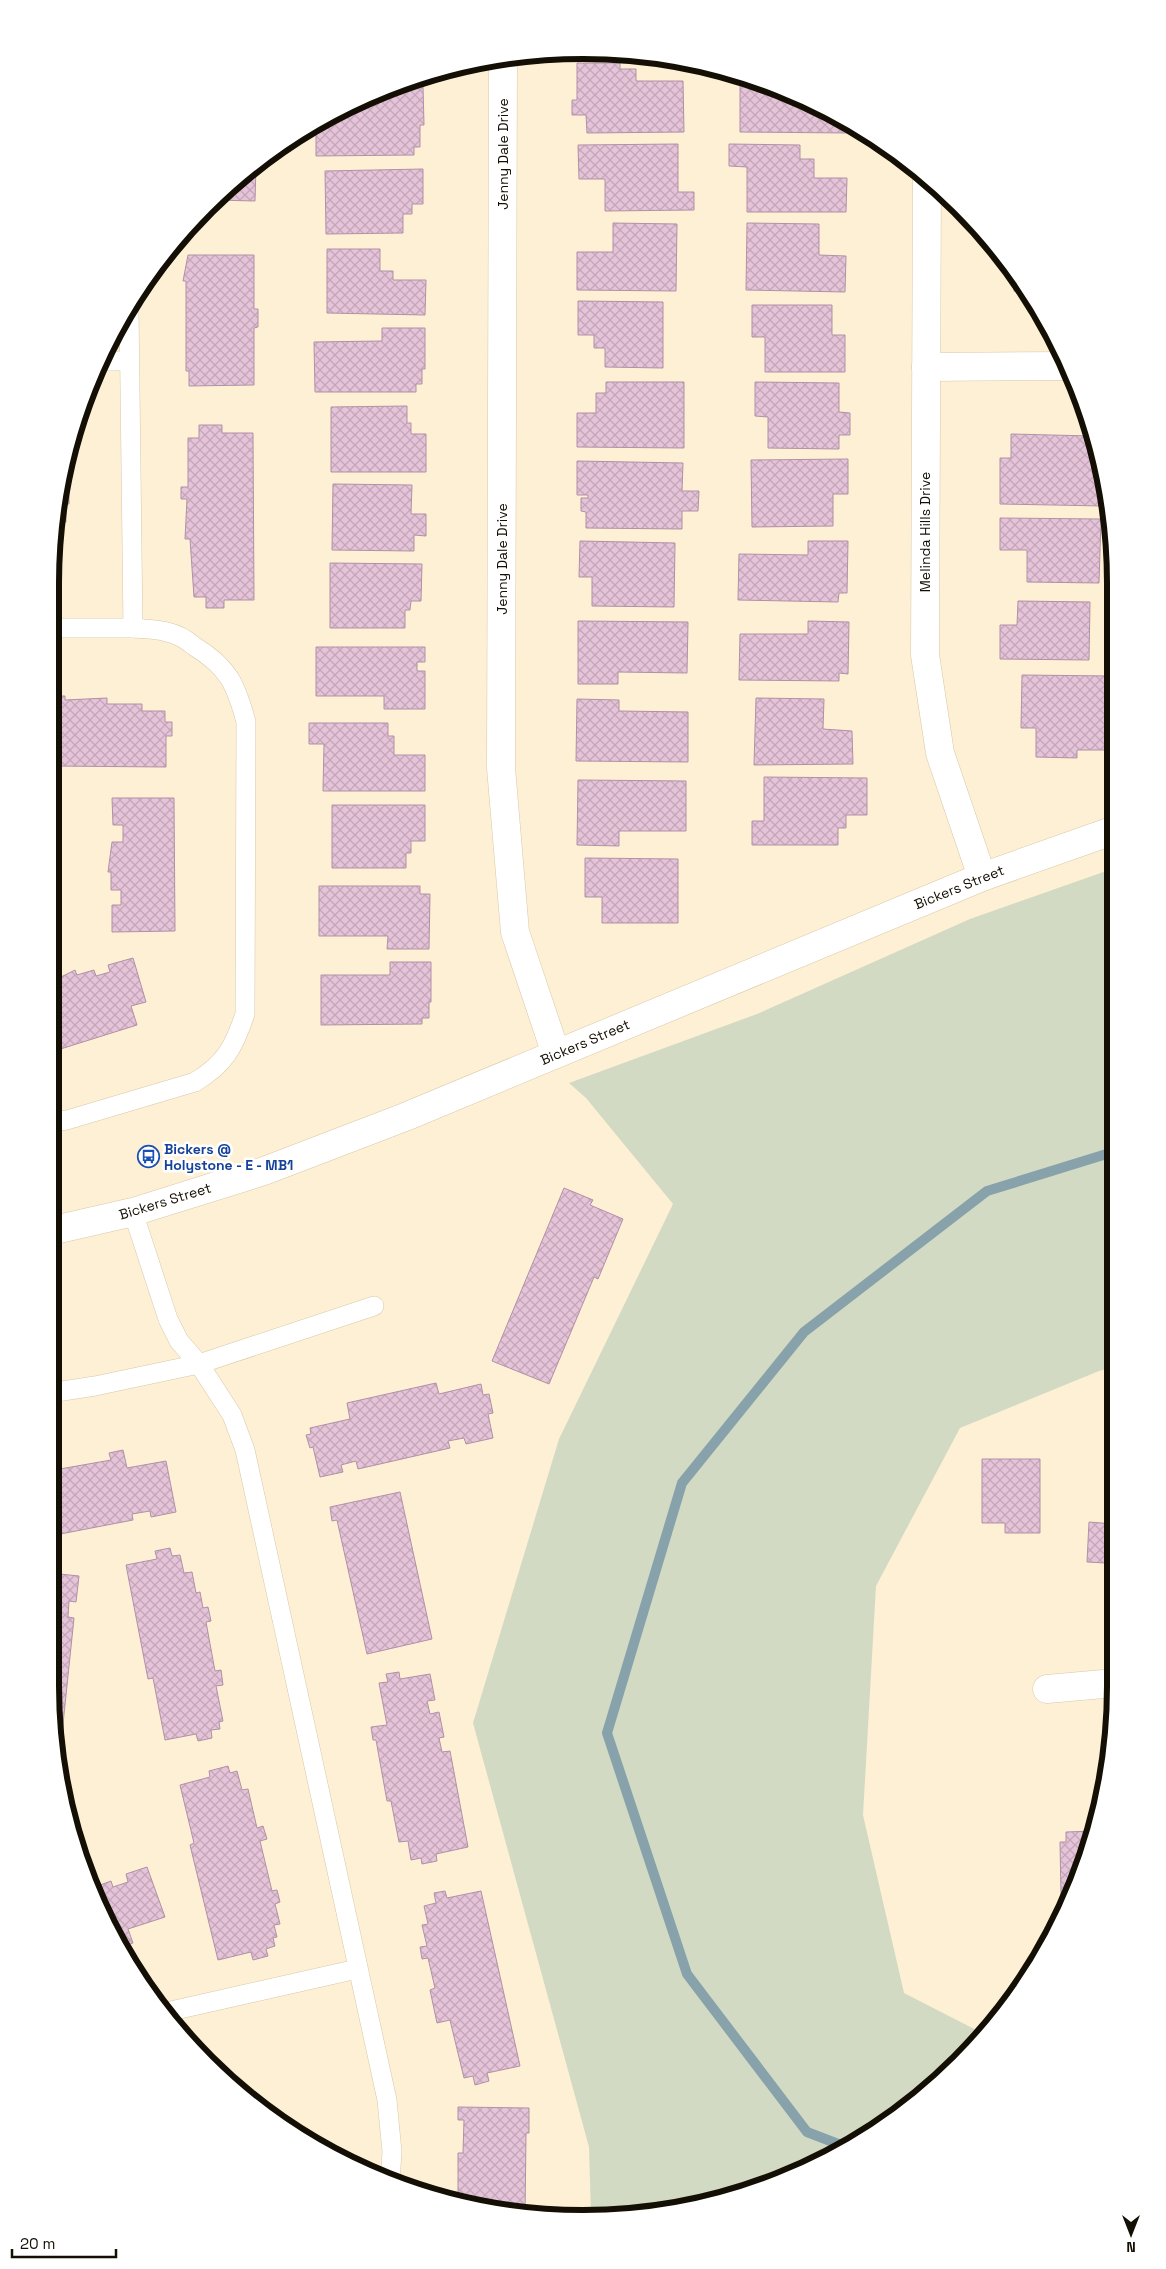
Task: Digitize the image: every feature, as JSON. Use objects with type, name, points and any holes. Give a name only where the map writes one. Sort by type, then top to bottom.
[{"type":"street","name":"Jenny Dale Drive","points":[[504,65],[501,768],[515,932],[556,1054]]},
{"type":"street","name":"Melinda Hills Drive","points":[[927,187],[924,655],[940,753],[982,877]]},
{"type":"street","points":[[926,366],[1060,366]]},
{"type":"street","name":"Bickers Street","points":[[59,1229],[134,1212],[273,1168],[405,1117],[982,877],[1107,833]]},
{"type":"street","points":[[1047,1689],[1107,1684]]},
{"type":"lane","points":[[129,321],[132,628]]},
{"type":"lane","points":[[109,360],[129,361]]},
{"type":"lane","points":[[59,628],[132,628],[169,632],[190,643],[218,663],[228,674],[238,694],[246,722],[245,1014],[237,1038],[226,1058],[212,1072],[195,1082],[59,1121]]},
{"type":"lane","points":[[134,1212],[168,1319],[179,1341],[199,1364],[232,1415],[245,1450],[387,2100],[392,2152],[391,2173]]},
{"type":"lane","points":[[59,1392],[199,1364],[374,1306]]},
{"type":"lane","points":[[172,2011],[357,1969]]},
{"type":"green space","points":[[1107,871],[1107,1369],[960,1428],[876,1586],[863,1815],[904,1993],[978,2031],[954,2057],[902,2102],[845,2140],[815,2156],[752,2182],[719,2192],[651,2206],[591,2210],[589,2147],[473,1723],[559,1439],[673,1204],[586,1098],[569,1083],[757,1014],[970,919]]},
{"type":"building","points":[[577,63],[620,63],[620,69],[636,69],[636,81],[683,81],[684,132],[587,133],[586,115],[572,115],[572,100],[577,100]]},
{"type":"building","points":[[740,83],[784,99],[847,130],[847,133],[740,132]]},
{"type":"building","points":[[423,86],[424,125],[420,125],[420,147],[414,147],[414,155],[316,156],[316,132],[369,105],[378,105],[378,101],[382,99],[414,87]]},
{"type":"building","points":[[678,144],[678,192],[694,192],[694,210],[605,211],[605,179],[579,179],[578,145]]},
{"type":"building","points":[[729,144],[800,145],[800,159],[814,159],[814,178],[847,178],[846,212],[747,212],[747,167],[729,166]]},
{"type":"building","points":[[423,169],[423,204],[412,204],[412,214],[403,214],[403,233],[326,234],[325,171]]},
{"type":"building","points":[[256,174],[255,201],[225,200]]},
{"type":"building","points":[[613,223],[677,224],[676,291],[577,290],[577,252],[613,252]]},
{"type":"building","points":[[747,223],[819,224],[819,255],[846,256],[845,292],[746,290]]},
{"type":"building","points":[[327,249],[380,249],[380,271],[393,271],[393,280],[426,280],[425,315],[327,313]]},
{"type":"building","points":[[188,255],[254,255],[254,309],[258,309],[258,327],[254,328],[254,385],[189,386],[189,371],[186,371],[186,281],[183,281]]},
{"type":"building","points":[[578,301],[663,302],[663,368],[605,367],[605,348],[594,348],[594,335],[578,335]]},
{"type":"building","points":[[752,305],[832,305],[832,335],[845,335],[845,372],[765,372],[765,337],[752,337]]},
{"type":"building","points":[[382,328],[425,328],[425,369],[422,369],[422,384],[416,384],[416,392],[315,392],[314,342],[382,341]]},
{"type":"building","points":[[606,382],[684,382],[684,448],[577,447],[577,413],[596,413],[596,393],[606,393]]},
{"type":"building","points":[[755,382],[839,383],[839,412],[850,413],[850,435],[839,435],[839,449],[768,448],[768,417],[755,416]]},
{"type":"building","points":[[407,406],[407,423],[411,423],[411,434],[426,434],[426,472],[331,472],[331,407]]},
{"type":"building","points":[[199,425],[222,425],[222,433],[253,433],[254,600],[224,600],[224,608],[206,608],[206,597],[194,597],[190,539],[185,539],[187,499],[181,499],[181,487],[188,487],[188,438],[199,438]]},
{"type":"building","points":[[1011,434],[1086,436],[1101,506],[1000,504],[1000,458],[1011,458]]},
{"type":"building","points":[[848,459],[848,494],[833,494],[833,526],[752,527],[751,460]]},
{"type":"building","points":[[577,461],[683,463],[682,491],[699,491],[698,511],[682,511],[682,529],[586,528],[586,512],[581,511],[581,498],[588,498],[588,495],[577,495]]},
{"type":"building","points":[[69,481],[69,504],[65,504]]},
{"type":"building","points":[[333,484],[412,485],[411,514],[426,514],[426,536],[414,535],[414,551],[332,550]]},
{"type":"building","points":[[64,512],[66,512],[66,522],[62,522]]},
{"type":"building","points":[[1000,518],[1101,519],[1099,583],[1027,582],[1027,550],[1000,550]]},
{"type":"building","points":[[580,541],[675,543],[674,607],[592,606],[592,577],[579,577]]},
{"type":"building","points":[[808,541],[848,541],[847,593],[839,593],[838,602],[738,600],[739,554],[808,555]]},
{"type":"building","points":[[330,563],[422,564],[421,601],[411,601],[410,610],[405,610],[405,628],[330,628]]},
{"type":"building","points":[[1018,601],[1090,602],[1089,660],[1000,659],[1000,625],[1017,625]]},
{"type":"building","points":[[578,621],[688,622],[687,673],[618,672],[618,684],[578,684]]},
{"type":"building","points":[[808,621],[849,622],[848,674],[839,673],[839,681],[739,680],[740,634],[808,634]]},
{"type":"building","points":[[316,647],[425,647],[425,662],[417,662],[417,671],[425,671],[425,709],[384,709],[384,696],[316,696]]},
{"type":"building","points":[[1022,675],[1107,676],[1107,750],[1077,750],[1077,758],[1036,757],[1036,728],[1021,728]]},
{"type":"building","points":[[59,696],[65,696],[65,700],[107,698],[107,704],[142,704],[142,711],[165,711],[165,722],[172,722],[172,736],[166,736],[166,767],[59,766]]},
{"type":"building","points":[[756,698],[824,699],[823,729],[852,731],[853,764],[754,765]]},
{"type":"building","points":[[577,699],[619,700],[619,711],[688,712],[688,762],[576,761]]},
{"type":"building","points":[[309,723],[388,723],[388,736],[394,736],[394,755],[425,755],[425,791],[323,791],[324,744],[309,744]]},
{"type":"building","points":[[764,777],[867,778],[867,815],[846,815],[846,828],[838,828],[838,845],[752,845],[752,821],[764,821]]},
{"type":"building","points":[[578,780],[686,781],[686,831],[619,831],[619,846],[577,845]]},
{"type":"building","points":[[112,798],[174,798],[175,931],[112,932],[112,905],[121,905],[121,890],[111,890],[111,872],[108,872],[112,842],[123,842],[123,825],[113,825]]},
{"type":"building","points":[[332,805],[425,805],[425,841],[411,841],[411,853],[406,853],[406,868],[332,868]]},
{"type":"building","points":[[585,858],[678,859],[678,923],[602,923],[602,897],[585,897]]},
{"type":"building","points":[[319,886],[420,886],[420,894],[430,894],[429,949],[387,949],[388,936],[319,936]]},
{"type":"building","points":[[133,958],[146,1002],[131,1006],[137,1025],[59,1049],[59,978],[75,970],[77,975],[94,970],[96,976],[110,972],[108,965]]},
{"type":"building","points":[[390,962],[431,962],[429,1018],[422,1018],[422,1024],[321,1025],[321,975],[390,975]]},
{"type":"building","points":[[564,1188],[593,1200],[590,1205],[623,1219],[598,1279],[594,1277],[549,1384],[492,1361]]},
{"type":"building","points":[[436,1383],[439,1394],[481,1384],[483,1395],[489,1394],[493,1413],[488,1414],[493,1438],[466,1444],[464,1438],[448,1441],[450,1448],[358,1469],[356,1461],[341,1465],[343,1472],[320,1477],[313,1447],[310,1448],[306,1435],[311,1434],[310,1428],[350,1419],[347,1403]]},
{"type":"building","points":[[123,1450],[127,1468],[166,1461],[176,1512],[151,1517],[150,1511],[132,1514],[133,1520],[59,1534],[59,1463],[60,1469],[111,1460],[109,1453]]},
{"type":"building","points":[[982,1459],[1040,1459],[1040,1533],[1005,1533],[1005,1523],[982,1523]]},
{"type":"building","points":[[400,1492],[432,1639],[367,1654],[337,1520],[332,1521],[330,1507]]},
{"type":"building","points":[[1089,1522],[1107,1523],[1107,1574],[1105,1574],[1105,1563],[1087,1562]]},
{"type":"building","points":[[170,1548],[172,1556],[180,1555],[184,1573],[192,1572],[196,1593],[200,1592],[203,1608],[208,1607],[211,1621],[206,1622],[215,1671],[221,1670],[223,1685],[216,1686],[223,1721],[219,1722],[220,1729],[211,1730],[212,1738],[198,1741],[196,1734],[165,1740],[153,1678],[148,1679],[126,1565],[157,1559],[155,1551]]},
{"type":"building","points":[[59,1574],[79,1576],[76,1602],[69,1601],[68,1617],[74,1618],[62,1738],[59,1686]]},
{"type":"building","points":[[399,1672],[400,1679],[430,1674],[435,1700],[427,1701],[430,1714],[439,1712],[444,1737],[439,1738],[442,1752],[450,1751],[468,1847],[436,1854],[437,1861],[422,1864],[421,1858],[411,1860],[408,1841],[399,1842],[391,1801],[387,1801],[376,1740],[373,1740],[371,1727],[387,1725],[379,1683],[388,1682],[386,1674]]},
{"type":"building","points":[[228,1766],[230,1773],[237,1771],[242,1790],[248,1789],[257,1828],[263,1826],[267,1839],[260,1841],[272,1891],[277,1890],[280,1902],[275,1904],[280,1924],[274,1925],[277,1937],[273,1938],[275,1946],[266,1949],[268,1956],[253,1960],[251,1952],[218,1960],[190,1845],[194,1843],[180,1785],[210,1777],[209,1771]]},
{"type":"building","points":[[1086,1831],[1067,1887],[1063,1895],[1061,1895],[1060,1842],[1066,1842],[1066,1832]]},
{"type":"building","points":[[147,1867],[165,1917],[128,1929],[133,1943],[127,1945],[98,1886],[111,1881],[113,1887],[128,1882],[126,1874]]},
{"type":"building","points":[[445,1891],[447,1898],[481,1891],[520,2066],[487,2073],[489,2081],[475,2085],[473,2076],[464,2078],[450,2020],[437,2023],[430,1990],[435,1988],[428,1958],[422,1959],[420,1947],[427,1946],[422,1925],[428,1924],[424,1906],[436,1903],[434,1893]]},
{"type":"building","points":[[458,2107],[529,2108],[529,2133],[526,2133],[525,2207],[458,2195],[458,2153],[463,2153],[464,2120],[458,2120]]},
{"type":"waterway","points":[[838,2144],[807,2132],[687,1974],[607,1733],[682,1483],[804,1332],[987,1191],[1107,1154]]},
{"type":"place","name":"Bickers @ Holystone - E - MB1","points":[[148,1157]]}]
